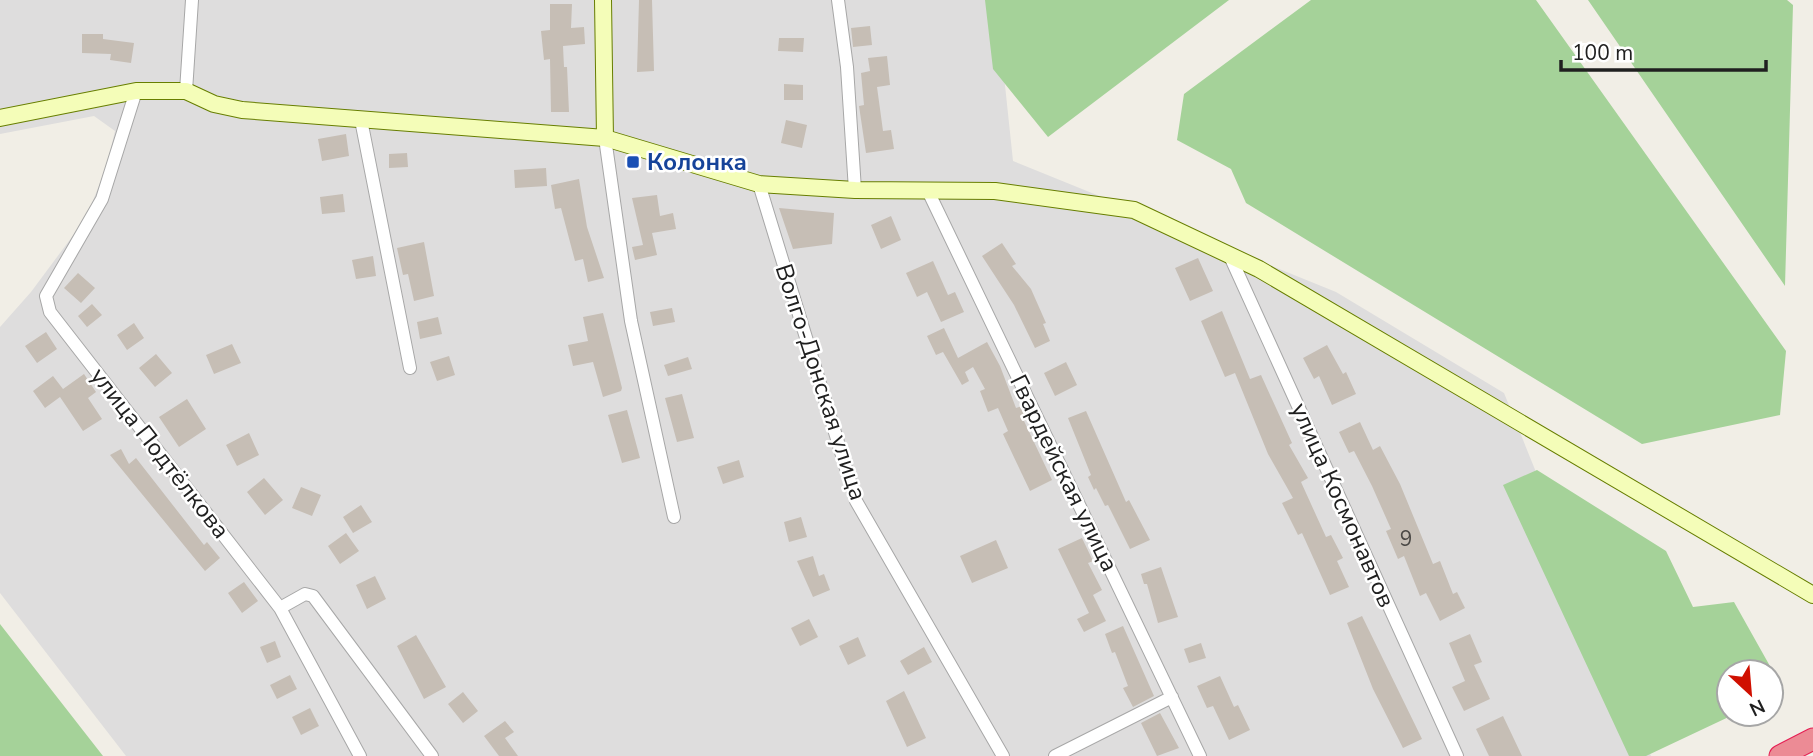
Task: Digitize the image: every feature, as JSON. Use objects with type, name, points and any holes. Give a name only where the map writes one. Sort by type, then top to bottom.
[{"type":"highway","points":[[1780,756],[1813,739]]},
{"type":"street","points":[[186,91],[192,0]]},
{"type":"street","points":[[603,0],[605,138],[631,321],[674,517]]},
{"type":"street","points":[[838,0],[847,67],[855,190]]},
{"type":"street","points":[[0,118],[136,91],[186,91],[214,104],[242,110],[605,138],[759,184],[855,190],[995,191],[1134,210],[1259,268],[1813,595]]},
{"type":"street","name":"улица Подтёлкова","points":[[136,91],[102,199],[46,296],[60,325],[280,608],[360,756]]},
{"type":"street","points":[[362,120],[410,368]]},
{"type":"street","name":"Волго-Донская улица","points":[[759,184],[856,501],[1003,756]]},
{"type":"street","name":"Гвардейская улица","points":[[928,191],[1200,756]]},
{"type":"street","name":"улица Космонавтов","points":[[1229,254],[1457,756]]},
{"type":"street","points":[[280,608],[305,594],[313,596],[432,756]]},
{"type":"street","points":[[1055,756],[1172,697]]},
{"type":"shaded area","points":[[0,0],[996,0],[1013,161],[1336,292],[1504,393],[1651,756],[126,756],[0,593],[0,327],[31,292],[86,218],[106,168],[115,131],[94,116],[0,134]]},
{"type":"green space","points":[[985,0],[1229,0],[1048,137],[993,69]]},
{"type":"green space","points":[[1311,0],[1536,0],[1786,351],[1780,415],[1642,444],[1246,203],[1231,169],[1177,140],[1184,94]]},
{"type":"green space","points":[[1588,0],[1787,0],[1793,5],[1785,286]]},
{"type":"green space","points":[[1537,470],[1666,551],[1693,607],[1734,602],[1765,658],[1715,658],[1715,723],[1646,756],[1629,756],[1503,485]]},
{"type":"green space","points":[[0,624],[103,756],[0,756]]},
{"type":"building","points":[[639,0],[652,0],[654,71],[637,72]]},
{"type":"building","points":[[550,4],[572,4],[571,28],[584,27],[585,44],[563,46],[569,112],[551,112],[550,59],[544,60],[541,31],[550,30]]},
{"type":"building","points":[[870,26],[872,45],[853,47],[851,28]]},
{"type":"building","points":[[82,34],[103,34],[103,39],[134,43],[131,63],[110,60],[111,54],[82,53]]},
{"type":"building","points":[[779,38],[804,38],[803,52],[778,51]]},
{"type":"building","points":[[887,56],[890,85],[877,87],[883,131],[891,130],[894,149],[866,153],[859,106],[864,105],[861,73],[870,71],[868,58]]},
{"type":"building","points":[[784,84],[803,85],[803,100],[784,100]]},
{"type":"building","points":[[786,120],[807,125],[802,148],[781,143]]},
{"type":"building","points":[[346,134],[349,156],[322,161],[318,139]]},
{"type":"building","points":[[407,153],[408,167],[389,168],[389,154]]},
{"type":"building","points":[[546,168],[547,186],[515,188],[514,170]]},
{"type":"building","points":[[579,179],[587,227],[604,278],[588,282],[583,259],[575,261],[561,208],[555,209],[551,185]]},
{"type":"building","points":[[343,194],[345,212],[322,214],[320,197]]},
{"type":"building","points":[[657,195],[660,216],[673,213],[676,229],[652,233],[657,255],[635,260],[632,247],[643,245],[632,198]]},
{"type":"building","points":[[779,208],[834,213],[832,244],[793,249]]},
{"type":"building","points":[[891,216],[901,240],[881,249],[871,225]]},
{"type":"building","points":[[424,242],[434,296],[414,301],[408,274],[403,275],[397,248]]},
{"type":"building","points":[[1002,243],[1016,264],[1012,266],[1031,289],[1046,323],[1043,324],[1050,341],[1035,348],[1014,305],[982,256]]},
{"type":"building","points":[[373,256],[376,276],[356,279],[352,260]]},
{"type":"building","points":[[1198,258],[1213,291],[1190,301],[1175,268]]},
{"type":"building","points":[[933,261],[948,295],[955,292],[964,312],[941,322],[927,292],[917,297],[906,273]]},
{"type":"building","points":[[78,273],[95,288],[81,303],[64,288]]},
{"type":"building","points":[[92,304],[102,315],[87,327],[78,316]]},
{"type":"building","points":[[672,308],[675,322],[653,326],[650,312]]},
{"type":"building","points":[[1222,311],[1250,379],[1261,375],[1292,443],[1289,445],[1308,478],[1301,482],[1326,537],[1331,535],[1343,558],[1337,561],[1349,587],[1330,595],[1302,533],[1298,535],[1282,503],[1293,498],[1268,454],[1235,373],[1225,377],[1201,321]]},
{"type":"building","points":[[603,313],[622,388],[621,391],[603,397],[593,362],[573,366],[568,345],[588,341],[583,317]]},
{"type":"building","points":[[438,317],[442,334],[420,339],[417,322]]},
{"type":"building","points":[[134,323],[144,338],[127,350],[117,335]]},
{"type":"building","points":[[944,328],[958,358],[987,342],[1000,366],[1016,408],[1022,406],[1027,419],[1024,421],[1052,480],[1030,491],[1003,434],[1008,431],[998,408],[988,412],[980,391],[985,389],[973,367],[965,372],[969,381],[962,385],[943,352],[936,355],[927,336]]},
{"type":"building","points":[[46,332],[57,349],[37,363],[25,346]]},
{"type":"building","points":[[232,344],[241,363],[214,374],[206,355]]},
{"type":"building","points":[[1327,345],[1343,374],[1346,372],[1356,394],[1332,405],[1319,376],[1314,379],[1303,358]]},
{"type":"building","points":[[156,354],[172,373],[155,387],[139,368]]},
{"type":"building","points":[[449,356],[455,375],[437,381],[430,362]]},
{"type":"building","points":[[688,357],[692,369],[668,376],[664,365]]},
{"type":"building","points":[[1066,362],[1077,385],[1055,396],[1044,373]]},
{"type":"building","points":[[84,374],[96,392],[88,398],[102,419],[83,431],[60,397],[45,408],[33,391],[53,376],[63,389]]},
{"type":"building","points":[[682,394],[694,438],[677,442],[665,398]]},
{"type":"building","points":[[187,399],[206,429],[179,447],[159,417]]},
{"type":"building","points":[[627,410],[640,458],[622,463],[608,415]]},
{"type":"building","points":[[1086,411],[1126,502],[1129,500],[1150,540],[1130,549],[1108,505],[1105,506],[1096,488],[1094,490],[1088,477],[1091,475],[1068,418]]},
{"type":"building","points":[[1360,422],[1373,450],[1380,446],[1400,484],[1433,564],[1440,561],[1453,594],[1457,592],[1465,608],[1440,621],[1426,593],[1420,596],[1404,556],[1398,559],[1386,531],[1391,529],[1372,486],[1354,451],[1349,453],[1339,432]]},
{"type":"building","points":[[249,433],[259,455],[237,466],[226,445]]},
{"type":"building","points":[[121,449],[129,464],[136,458],[204,545],[207,542],[220,558],[205,571],[110,455]]},
{"type":"building","points":[[739,460],[744,477],[723,484],[717,467]]},
{"type":"building","points":[[264,478],[283,500],[265,515],[247,492]]},
{"type":"building","points":[[301,487],[321,495],[312,516],[292,508]]},
{"type":"building","points":[[361,505],[372,522],[353,533],[343,517]]},
{"type":"building","points":[[801,517],[807,537],[789,542],[784,522]]},
{"type":"building","points":[[346,533],[359,551],[340,564],[328,546]]},
{"type":"building","points":[[1082,538],[1093,561],[1088,563],[1102,590],[1093,595],[1106,621],[1084,632],[1077,619],[1089,613],[1058,549]]},
{"type":"building","points":[[996,540],[1008,568],[972,583],[960,556]]},
{"type":"building","points":[[813,556],[819,576],[824,574],[830,590],[813,597],[797,561]]},
{"type":"building","points":[[1161,567],[1178,617],[1158,623],[1147,584],[1144,584],[1141,574]]},
{"type":"building","points":[[375,576],[386,599],[367,609],[356,585]]},
{"type":"building","points":[[244,582],[258,601],[242,613],[228,593]]},
{"type":"building","points":[[1362,616],[1422,739],[1403,748],[1373,689],[1347,623]]},
{"type":"building","points":[[809,619],[818,637],[800,646],[791,628]]},
{"type":"building","points":[[1123,626],[1154,696],[1133,707],[1123,688],[1128,686],[1115,652],[1112,653],[1105,634]]},
{"type":"building","points":[[1470,634],[1482,662],[1474,665],[1490,699],[1464,711],[1452,687],[1465,681],[1449,643]]},
{"type":"building","points":[[416,635],[446,687],[424,699],[397,646]]},
{"type":"building","points":[[858,637],[866,656],[848,665],[839,646]]},
{"type":"building","points":[[275,641],[281,657],[267,663],[260,647]]},
{"type":"building","points":[[1201,643],[1206,658],[1189,663],[1184,649]]},
{"type":"building","points":[[924,647],[932,662],[908,675],[900,661]]},
{"type":"building","points":[[290,675],[297,689],[277,699],[270,685]]},
{"type":"building","points":[[1220,676],[1234,707],[1238,705],[1250,730],[1229,740],[1213,706],[1207,708],[1197,686]]},
{"type":"building","points":[[904,691],[926,738],[907,747],[886,701]]},
{"type":"building","points":[[463,692],[478,711],[463,723],[448,704]]},
{"type":"building","points":[[310,708],[319,726],[301,735],[292,717]]},
{"type":"building","points":[[1160,713],[1179,748],[1157,756],[1141,723]]},
{"type":"building","points":[[1503,716],[1522,756],[1489,756],[1476,729]]},
{"type":"building","points":[[505,721],[514,732],[505,738],[518,756],[499,756],[484,736]]},
{"type":"place","name":"Колонка","points":[[633,162]]}]
